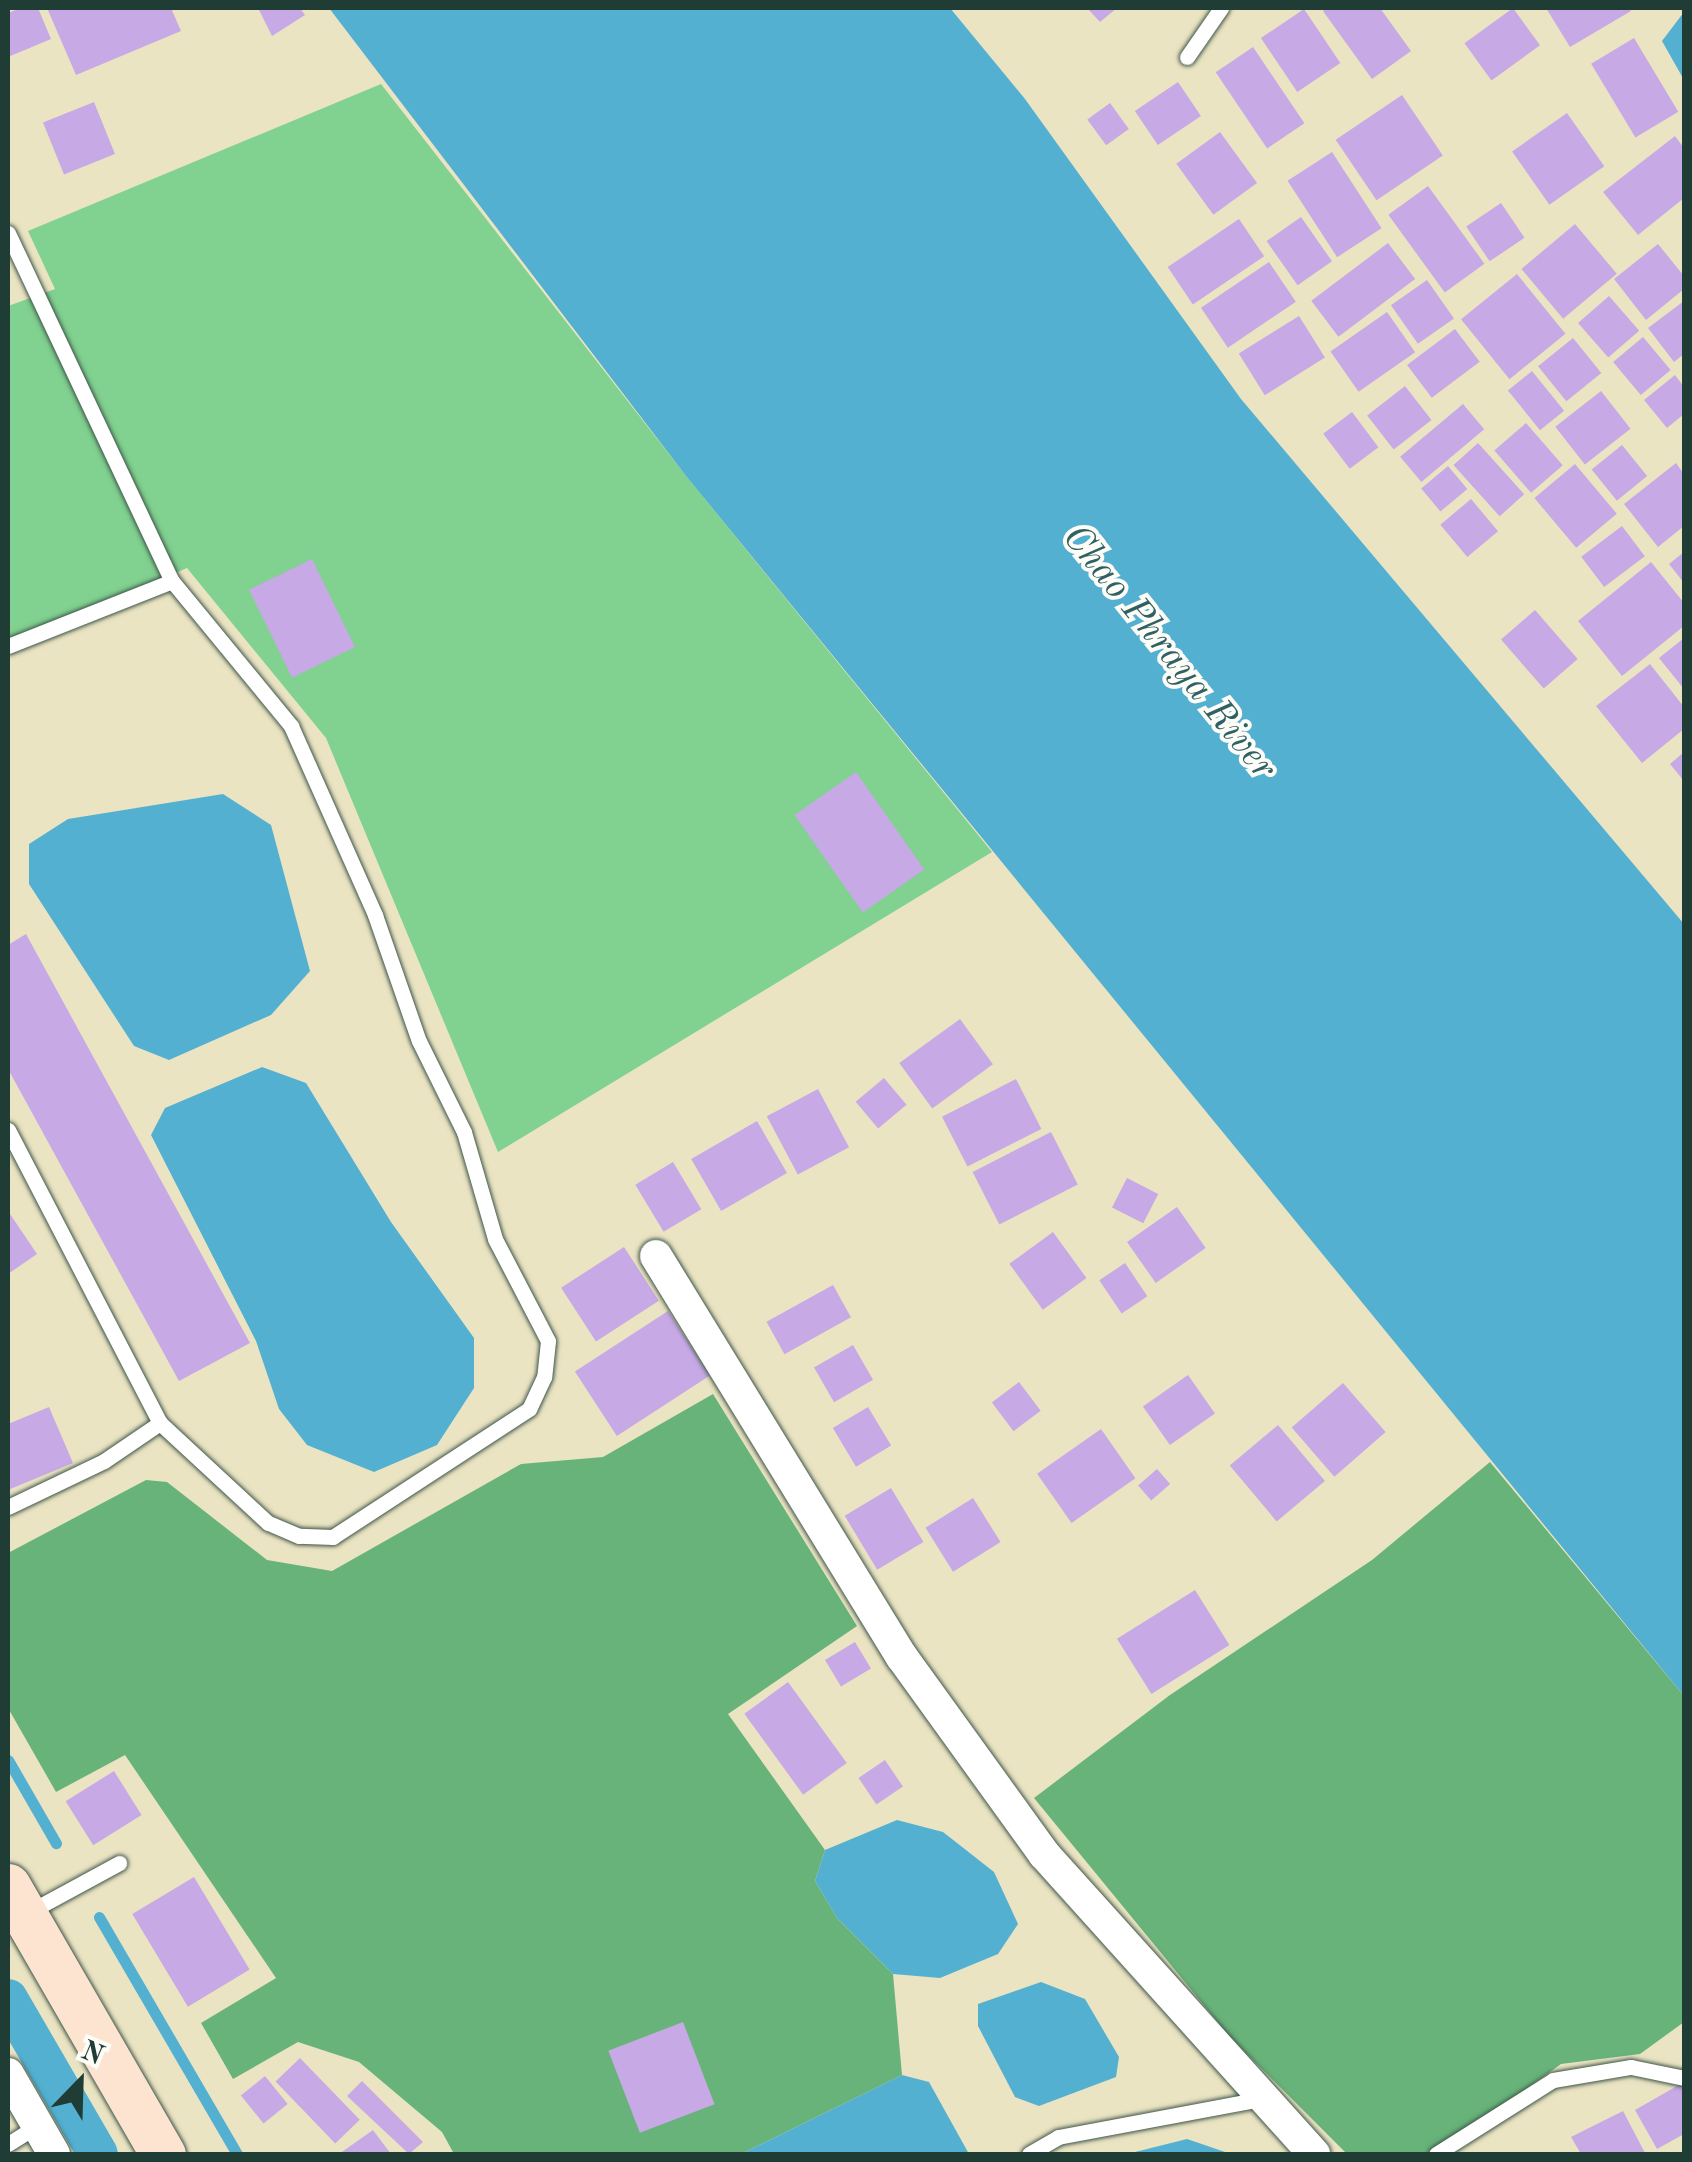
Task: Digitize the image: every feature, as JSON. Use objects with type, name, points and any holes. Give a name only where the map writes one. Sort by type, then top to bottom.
[{"type":"main road","points":[[16,1900],[163,2154]]},
{"type":"street","points":[[656,1256],[902,1657],[1044,1854],[1314,2154]]},
{"type":"street","points":[[8,2074],[54,2154]]},
{"type":"lane","points":[[1187,56],[1222,8]]},
{"type":"lane","points":[[8,233],[172,581],[291,726],[375,915],[419,1040],[464,1132],[495,1239],[548,1342],[544,1377],[529,1409],[333,1536],[299,1536],[268,1523],[160,1423],[8,1130]]},
{"type":"lane","points":[[8,646],[172,581]]},
{"type":"lane","points":[[8,1507],[104,1461],[160,1423]]},
{"type":"lane","points":[[16,1900],[119,1864]]},
{"type":"lane","points":[[1436,2154],[1553,2080],[1631,2067],[1684,2078]]},
{"type":"lane","points":[[1029,2154],[1058,2137],[1261,2099]]},
{"type":"lane","points":[[8,2144],[38,2126]]},
{"type":"green space","points":[[381,84],[686,476],[992,852],[498,1152],[326,738],[187,568],[8,642],[8,306],[55,289],[28,231]]},
{"type":"green space","points":[[713,1394],[857,1626],[728,1714],[825,1850],[815,1881],[837,1918],[893,1974],[902,2075],[741,2154],[454,2154],[442,2132],[359,2062],[298,2042],[233,2079],[201,2023],[276,1978],[125,1755],[56,1792],[8,1708],[8,1553],[146,1480],[167,1482],[267,1560],[332,1571],[521,1464],[603,1457]]},
{"type":"green space","points":[[1490,1462],[1684,1696],[1684,2022],[1640,2054],[1561,2064],[1435,2154],[1347,2154],[1230,2037],[1034,1798],[1170,1695],[1372,1560]]},
{"type":"water","name":"Chao Phraya River","points":[[329,8],[950,8],[1025,99],[1241,399],[1684,924],[1684,1696],[686,476]]},
{"type":"water","points":[[1684,12],[1684,80],[1662,41]]},
{"type":"water","points":[[223,794],[271,825],[310,971],[271,1015],[169,1060],[134,1046],[29,884],[29,844],[68,819]]},
{"type":"water","points":[[262,1067],[306,1083],[391,1222],[474,1338],[474,1388],[437,1445],[374,1472],[307,1445],[279,1409],[256,1341],[151,1135],[165,1108]]},
{"type":"water","points":[[897,1820],[943,1832],[994,1872],[1018,1924],[998,1954],[940,1978],[893,1974],[837,1918],[815,1881],[825,1850]]},
{"type":"water","points":[[1041,1982],[1085,1999],[1119,2057],[1116,2077],[1039,2106],[1015,2097],[978,2026],[978,2004]]},
{"type":"water","points":[[902,2075],[929,2082],[969,2154],[741,2154]]},
{"type":"water","points":[[1187,2139],[1231,2154],[1127,2154]]},
{"type":"building","points":[[38,8],[51,39],[8,57],[8,13]]},
{"type":"building","points":[[47,8],[171,8],[181,31],[76,75]]},
{"type":"building","points":[[258,8],[300,8],[305,15],[272,36]]},
{"type":"building","points":[[1087,8],[1117,8],[1100,22]]},
{"type":"building","points":[[1380,8],[1411,51],[1372,79],[1323,11]]},
{"type":"building","points":[[1513,8],[1540,45],[1491,80],[1464,43]]},
{"type":"building","points":[[1546,8],[1629,8],[1631,11],[1570,47]]},
{"type":"building","points":[[1304,9],[1340,63],[1297,92],[1261,38]]},
{"type":"building","points":[[1634,38],[1678,112],[1635,137],[1591,64]]},
{"type":"building","points":[[1253,47],[1304,123],[1267,148],[1216,72]]},
{"type":"building","points":[[1178,82],[1201,116],[1158,145],[1135,111]]},
{"type":"building","points":[[1402,95],[1443,156],[1376,200],[1336,140]]},
{"type":"building","points":[[94,102],[115,154],[64,175],[43,123]]},
{"type":"building","points":[[1110,103],[1129,129],[1106,145],[1087,119]]},
{"type":"building","points":[[1567,113],[1604,166],[1549,205],[1512,151]]},
{"type":"building","points":[[1220,132],[1257,183],[1213,215],[1176,164]]},
{"type":"building","points":[[1675,136],[1684,148],[1684,198],[1638,235],[1603,192]]},
{"type":"building","points":[[1332,152],[1382,228],[1337,257],[1288,181]]},
{"type":"building","points":[[1428,186],[1484,264],[1445,292],[1388,215]]},
{"type":"building","points":[[1501,203],[1524,238],[1490,261],[1466,226]]},
{"type":"building","points":[[1301,217],[1332,261],[1298,285],[1267,241]]},
{"type":"building","points":[[1239,219],[1264,256],[1193,304],[1168,267]]},
{"type":"building","points":[[1575,224],[1617,274],[1563,319],[1521,269]]},
{"type":"building","points":[[1388,243],[1415,279],[1338,337],[1311,301]]},
{"type":"building","points":[[1658,244],[1684,276],[1684,289],[1646,320],[1614,279]]},
{"type":"building","points":[[1269,262],[1296,302],[1228,348],[1201,308]]},
{"type":"building","points":[[1517,274],[1565,334],[1510,379],[1461,319]]},
{"type":"building","points":[[1427,280],[1454,319],[1418,344],[1391,305]]},
{"type":"building","points":[[1609,296],[1639,331],[1608,358],[1578,323]]},
{"type":"building","points":[[1684,301],[1684,354],[1674,362],[1648,328]]},
{"type":"building","points":[[1387,312],[1415,352],[1359,392],[1330,352]]},
{"type":"building","points":[[1299,316],[1325,358],[1265,395],[1239,354]]},
{"type":"building","points":[[1455,329],[1480,362],[1432,398],[1407,365]]},
{"type":"building","points":[[1643,337],[1671,370],[1641,395],[1613,362]]},
{"type":"building","points":[[1573,338],[1601,373],[1566,401],[1538,366]]},
{"type":"building","points":[[1532,371],[1564,411],[1540,430],[1508,391]]},
{"type":"building","points":[[1675,375],[1684,387],[1684,414],[1667,428],[1644,400]]},
{"type":"building","points":[[1405,386],[1431,420],[1394,449],[1367,416]]},
{"type":"building","points":[[1601,391],[1631,429],[1585,465],[1555,427]]},
{"type":"building","points":[[1463,404],[1484,429],[1421,482],[1400,457]]},
{"type":"building","points":[[1352,412],[1378,447],[1350,469],[1323,434]]},
{"type":"building","points":[[1526,423],[1563,465],[1531,493],[1494,451]]},
{"type":"building","points":[[1478,443],[1524,494],[1500,516],[1453,465]]},
{"type":"building","points":[[1622,445],[1647,476],[1617,501],[1592,470]]},
{"type":"building","points":[[1676,463],[1684,474],[1684,526],[1658,547],[1624,504]]},
{"type":"building","points":[[1575,464],[1617,514],[1576,548],[1534,498]]},
{"type":"building","points":[[1448,466],[1467,489],[1440,511],[1421,488]]},
{"type":"building","points":[[1471,499],[1498,531],[1467,557],[1440,525]]},
{"type":"building","points":[[1622,526],[1645,556],[1604,587],[1581,557]]},
{"type":"building","points":[[1684,552],[1684,583],[1669,564]]},
{"type":"building","points":[[312,559],[355,647],[292,678],[249,590]]},
{"type":"building","points":[[1651,562],[1684,603],[1684,626],[1622,676],[1578,621]]},
{"type":"building","points":[[1535,610],[1578,659],[1544,689],[1501,640]]},
{"type":"building","points":[[1684,638],[1684,689],[1659,658]]},
{"type":"building","points":[[1650,664],[1684,707],[1684,729],[1642,763],[1596,706]]},
{"type":"building","points":[[1684,752],[1684,781],[1670,764]]},
{"type":"building","points":[[856,772],[924,869],[863,912],[795,815]]},
{"type":"building","points":[[26,934],[250,1343],[179,1381],[8,1069],[8,945]]},
{"type":"building","points":[[960,1019],[993,1064],[932,1108],[899,1063]]},
{"type":"building","points":[[884,1078],[906,1105],[878,1129],[856,1102]]},
{"type":"building","points":[[1016,1079],[1041,1129],[967,1167],[942,1117]]},
{"type":"building","points":[[818,1089],[849,1147],[798,1175],[767,1116]]},
{"type":"building","points":[[757,1121],[787,1173],[721,1211],[691,1159]]},
{"type":"building","points":[[1051,1132],[1078,1185],[999,1225],[973,1172]]},
{"type":"building","points":[[673,1162],[701,1209],[664,1232],[635,1185]]},
{"type":"building","points":[[1127,1178],[1158,1194],[1143,1223],[1112,1207]]},
{"type":"building","points":[[1177,1207],[1206,1248],[1156,1283],[1127,1242]]},
{"type":"building","points":[[8,1211],[37,1254],[8,1274]]},
{"type":"building","points":[[1053,1232],[1087,1278],[1043,1310],[1009,1264]]},
{"type":"building","points":[[624,1247],[659,1301],[596,1342],[561,1288]]},
{"type":"building","points":[[1125,1263],[1147,1296],[1122,1313],[1099,1280]]},
{"type":"building","points":[[833,1285],[851,1317],[784,1354],[767,1322]]},
{"type":"building","points":[[668,1311],[710,1376],[617,1436],[575,1371]]},
{"type":"building","points":[[853,1345],[873,1380],[834,1402],[814,1368]]},
{"type":"building","points":[[1188,1375],[1215,1414],[1170,1445],[1143,1407]]},
{"type":"building","points":[[1019,1382],[1041,1411],[1014,1431],[992,1402]]},
{"type":"building","points":[[1343,1383],[1386,1432],[1334,1477],[1292,1428]]},
{"type":"building","points":[[49,1407],[73,1463],[8,1490],[8,1424]]},
{"type":"building","points":[[868,1407],[891,1446],[856,1467],[833,1428]]},
{"type":"building","points":[[1278,1425],[1325,1481],[1277,1521],[1230,1465]]},
{"type":"building","points":[[1101,1429],[1135,1478],[1072,1523],[1037,1474]]},
{"type":"building","points":[[1157,1469],[1170,1484],[1151,1500],[1138,1485]]},
{"type":"building","points":[[891,1488],[923,1542],[877,1570],[845,1516]]},
{"type":"building","points":[[973,1498],[1001,1542],[953,1572],[926,1528]]},
{"type":"building","points":[[1195,1590],[1229,1645],[1151,1694],[1117,1639]]},
{"type":"building","points":[[855,1642],[871,1669],[841,1687],[825,1660]]},
{"type":"building","points":[[788,1682],[847,1763],[803,1795],[744,1714]]},
{"type":"building","points":[[885,1760],[903,1787],[876,1804],[858,1778]]},
{"type":"building","points":[[114,1771],[142,1815],[93,1845],[66,1801]]},
{"type":"building","points":[[194,1877],[250,1970],[188,2007],[132,1914]]},
{"type":"building","points":[[683,2022],[715,2104],[640,2133],[608,2051]]},
{"type":"building","points":[[300,2058],[360,2120],[335,2143],[276,2082]]},
{"type":"building","points":[[265,2076],[288,2104],[264,2123],[241,2096]]},
{"type":"building","points":[[362,2081],[423,2142],[409,2154],[347,2096]]},
{"type":"building","points":[[1684,2082],[1684,2134],[1657,2149],[1635,2110]]},
{"type":"building","points":[[1623,2111],[1645,2153],[1581,2154],[1571,2137]]},
{"type":"building","points":[[373,2130],[391,2154],[339,2154]]},
{"type":"waterway","points":[[8,1760],[56,1843]]},
{"type":"waterway","points":[[99,1917],[237,2154]]},
{"type":"waterway","points":[[8,1999],[98,2154]]}]
